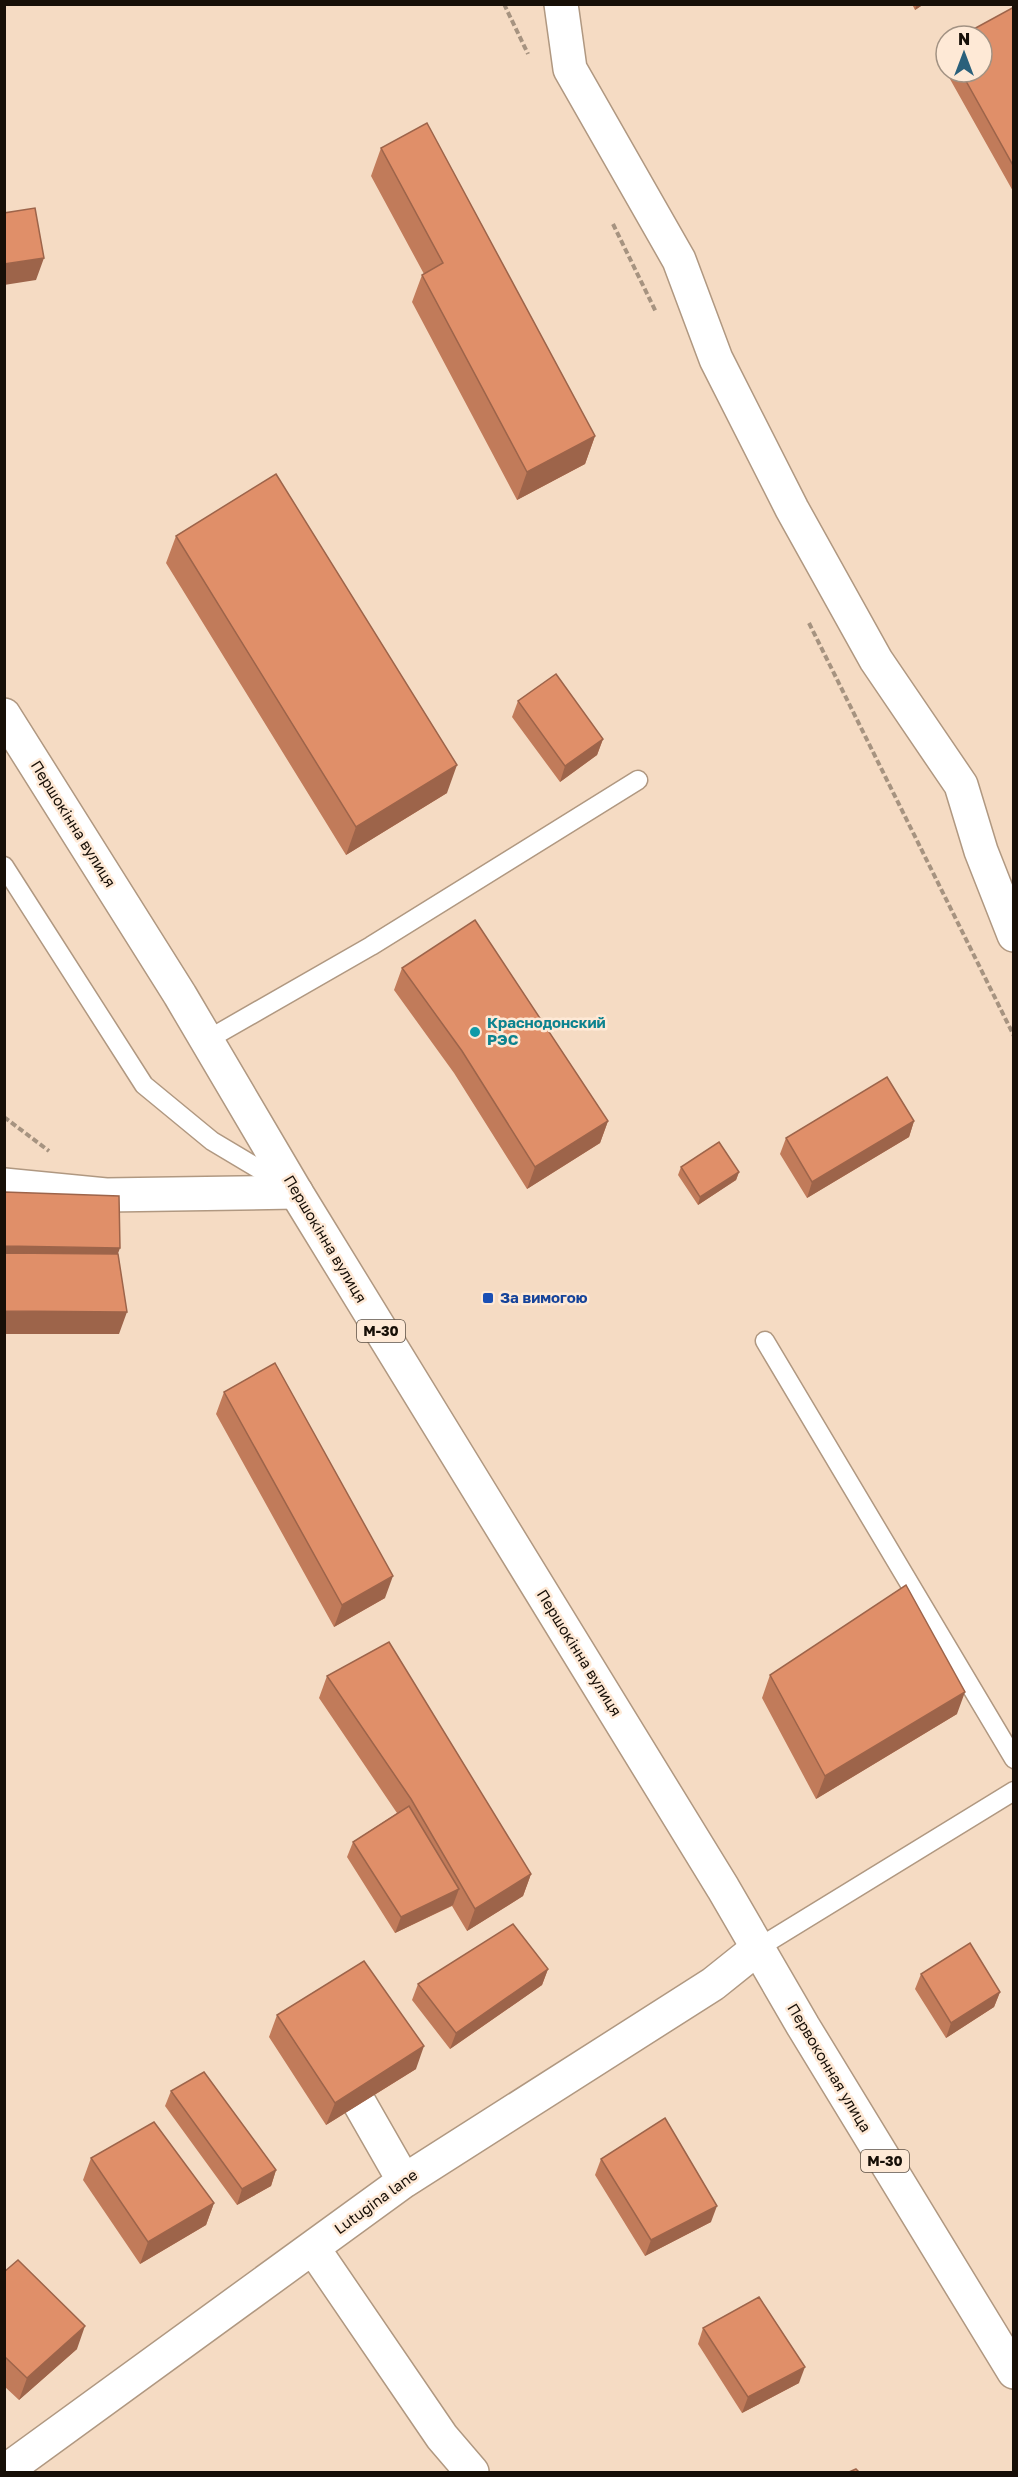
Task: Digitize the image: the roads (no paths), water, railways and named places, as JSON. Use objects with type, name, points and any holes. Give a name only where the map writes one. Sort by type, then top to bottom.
[{"type":"main road","points":[[561,4],[570,69],[679,260],[716,359],[797,519],[876,660],[961,785],[981,851],[1014,935]]},
{"type":"main road","name":"Першокінна вулиця","points":[[6,721],[207,1040],[296,1192],[758,1948]]},
{"type":"main road","points":[[4,1185],[106,1195],[296,1192]]},
{"type":"main road","name":"Lutugina lane","points":[[4,2472],[404,2181],[713,1983],[758,1948]]},
{"type":"main road","name":"Первоконная улица","points":[[758,1948],[1014,2372]]},
{"type":"main road","points":[[360,2104],[404,2181]]},
{"type":"main road","points":[[313,2248],[442,2437],[472,2472]]},
{"type":"lane","points":[[207,1040],[371,946],[638,780]]},
{"type":"lane","points":[[4,867],[144,1084],[212,1141],[296,1192]]},
{"type":"lane","points":[[765,1341],[1014,1759]]},
{"type":"lane","points":[[758,1948],[1014,1791]]},
{"type":"place","name":"Краснодонский РЭС","points":[[475,1032]]},
{"type":"place","name":"За вимогою","points":[[488,1298]]}]
